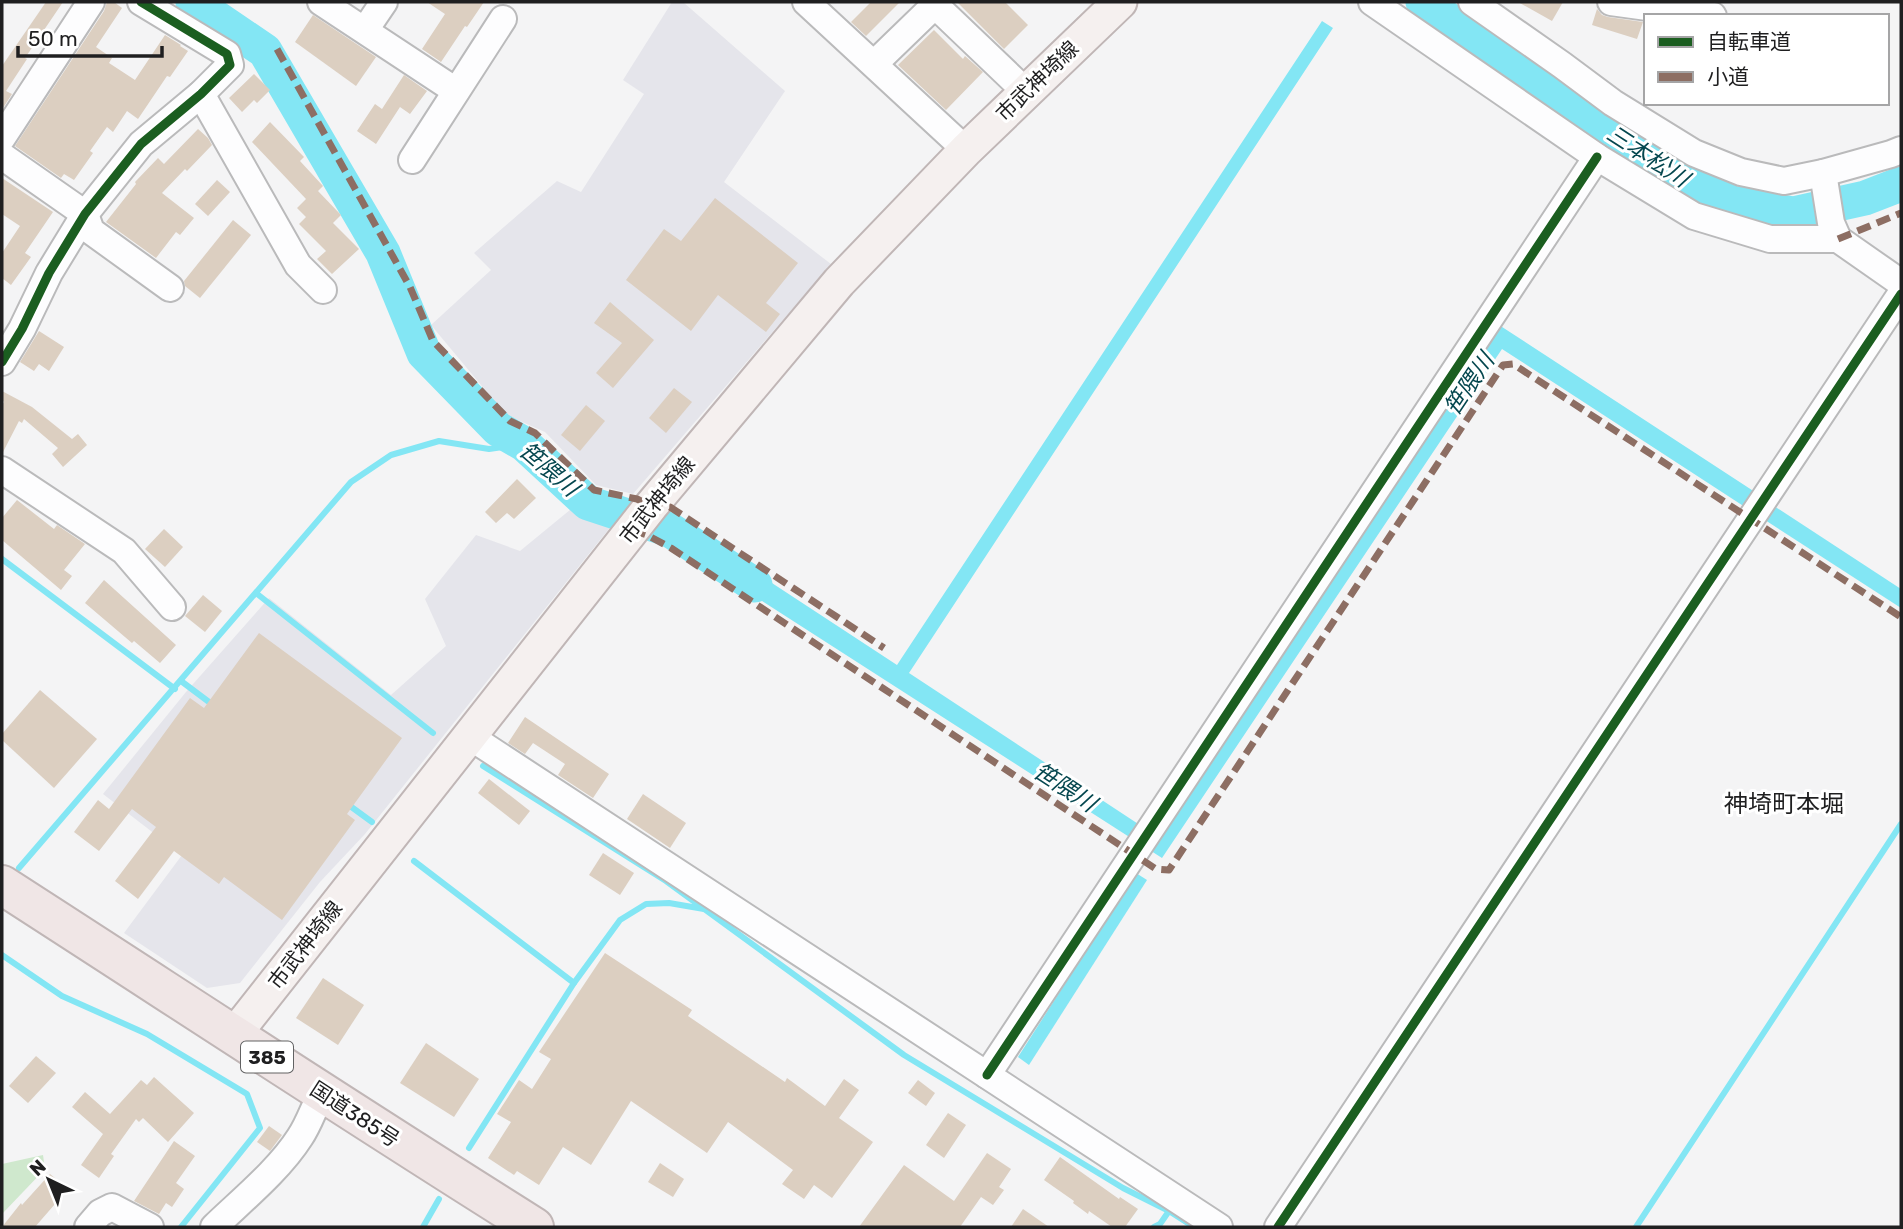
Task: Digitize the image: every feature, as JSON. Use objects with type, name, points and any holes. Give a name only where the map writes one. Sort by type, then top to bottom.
[{"type":"highway","name":"国道385号","points":[[2,885],[321,1093],[534,1227]]},
{"type":"main road","name":"市武神埼線","points":[[234,1035],[642,518],[839,282],[966,150],[1120,2]]},
{"type":"street","points":[[2,138],[91,2]]},
{"type":"street","points":[[2,362],[22,329],[49,273],[85,215],[141,144],[201,94],[230,65],[227,54],[141,2]]},
{"type":"street","points":[[321,2],[456,91]]},
{"type":"street","points":[[365,30],[384,2]]},
{"type":"street","points":[[806,2],[966,150]]},
{"type":"street","points":[[1372,2],[1597,156],[1695,216],[1770,239],[1834,231]]},
{"type":"street","points":[[1611,2],[1699,14]]},
{"type":"street","points":[[1716,14],[1730,2]]},
{"type":"street","points":[[874,64],[935,5],[1025,92]]},
{"type":"street","points":[[1484,5],[1613,103],[1694,153],[1741,172],[1784,181],[1823,173],[1901,150]]},
{"type":"street","points":[[412,160],[503,19]]},
{"type":"street","points":[[201,94],[298,265],[323,290]]},
{"type":"street","points":[[2,156],[85,215],[91,232],[170,288]]},
{"type":"street","points":[[987,1075],[1597,156]]},
{"type":"street","points":[[1823,173],[1834,231],[1901,283]]},
{"type":"street","points":[[1278,1227],[1901,295]]},
{"type":"street","points":[[2,470],[124,551],[172,607]]},
{"type":"street","points":[[469,736],[1219,1227]]},
{"type":"street","points":[[214,1227],[290,1152],[302,1135],[321,1093]]},
{"type":"street","points":[[88,1227],[100,1213],[112,1207],[150,1227]]},
{"type":"shaded area","points":[[672,2],[683,2],[785,91],[724,182],[831,264],[633,494],[596,485],[545,432],[506,415],[431,325],[491,270],[474,253],[557,181],[581,192],[644,94],[623,80]]},
{"type":"shaded area","points":[[576,505],[612,525],[365,834],[320,882],[240,983],[207,988],[124,933],[182,855],[103,794],[186,692],[269,598],[391,695],[446,646],[425,599],[476,535],[520,551]]},
{"type":"green space","points":[[43,1155],[45,1169],[2,1214],[2,1164]]},
{"type":"water","points":[[1322,21],[1333,28],[909,673],[1158,837],[1499,325],[1758,494],[1748,509],[1502,349],[1162,858],[709,567],[720,549],[897,665]]},
{"type":"water","points":[[1774,506],[1901,589],[1901,608],[1765,520]]},
{"type":"water","points":[[1136,873],[1147,880],[1029,1065],[1018,1057]]},
{"type":"building","points":[[46,2],[63,2],[6,91],[12,94],[3,108],[2,66]]},
{"type":"building","points":[[107,2],[114,2],[122,8],[96,47],[112,58],[109,63],[135,80],[165,35],[188,51],[170,77],[167,76],[138,119],[127,111],[113,132],[107,127],[74,180],[64,174],[61,178],[15,146],[104,11]]},
{"type":"building","points":[[427,2],[484,2],[441,62],[422,49],[445,14]]},
{"type":"building","points":[[871,2],[900,2],[866,36],[851,22]]},
{"type":"building","points":[[957,2],[1005,2],[1028,25],[1004,49]]},
{"type":"building","points":[[1518,2],[1563,2],[1552,21]]},
{"type":"building","points":[[1597,9],[1608,17],[1643,22],[1637,39],[1592,25]]},
{"type":"building","points":[[313,15],[376,57],[356,86],[295,42]]},
{"type":"building","points":[[934,30],[963,59],[965,56],[983,72],[946,110],[898,65]]},
{"type":"building","points":[[254,74],[270,90],[257,103],[254,100],[242,112],[229,98]]},
{"type":"building","points":[[404,75],[427,91],[410,114],[400,107],[376,144],[357,131],[375,104],[382,109]]},
{"type":"building","points":[[270,122],[304,157],[300,161],[323,186],[318,191],[341,215],[333,223],[359,249],[332,274],[317,259],[326,251],[299,224],[306,217],[297,208],[306,199],[252,142]]},
{"type":"building","points":[[198,129],[212,145],[162,193],[194,218],[180,235],[176,232],[156,258],[106,222],[135,182],[158,158],[164,164]]},
{"type":"building","points":[[2,178],[53,212],[25,253],[31,257],[11,285],[2,278],[2,253],[20,226],[2,214]]},
{"type":"building","points":[[217,180],[230,192],[208,216],[195,204]]},
{"type":"building","points":[[715,198],[798,263],[766,303],[780,314],[766,332],[718,295],[691,331],[626,280],[664,229],[681,241]]},
{"type":"building","points":[[233,220],[251,235],[200,298],[185,286],[184,281]]},
{"type":"building","points":[[610,302],[654,340],[613,388],[596,373],[622,343],[594,323]]},
{"type":"building","points":[[39,331],[64,347],[49,371],[39,364],[34,371],[20,362]]},
{"type":"building","points":[[674,388],[692,402],[666,433],[649,418]]},
{"type":"building","points":[[2,391],[32,407],[72,439],[78,434],[87,445],[63,467],[52,454],[58,448],[24,419],[22,423],[19,421],[2,454]]},
{"type":"building","points":[[586,405],[605,421],[580,451],[561,435]]},
{"type":"building","points":[[517,479],[536,498],[514,519],[507,513],[496,523],[485,512]]},
{"type":"building","points":[[17,500],[54,529],[57,525],[85,544],[64,570],[72,576],[61,590],[2,540],[2,518]]},
{"type":"building","points":[[164,529],[183,547],[165,567],[145,549]]},
{"type":"building","points":[[104,580],[176,645],[160,663],[85,603]]},
{"type":"building","points":[[203,595],[222,611],[205,632],[185,616]]},
{"type":"building","points":[[259,633],[402,738],[347,814],[355,820],[282,920],[224,877],[219,884],[174,851],[138,899],[115,881],[156,827],[132,809],[99,851],[74,832],[98,800],[109,809],[190,698],[204,708]]},
{"type":"building","points":[[40,690],[97,739],[54,788],[2,740],[2,734]]},
{"type":"building","points":[[525,717],[609,774],[593,798],[558,775],[565,764],[533,743],[525,754],[508,743]]},
{"type":"building","points":[[489,779],[530,811],[519,825],[478,793]]},
{"type":"building","points":[[643,794],[686,823],[670,848],[627,819]]},
{"type":"building","points":[[603,853],[634,873],[620,895],[589,875]]},
{"type":"building","points":[[605,953],[692,1010],[688,1016],[785,1082],[787,1078],[825,1106],[844,1079],[859,1090],[839,1118],[873,1142],[832,1198],[814,1185],[804,1199],[782,1184],[793,1170],[728,1122],[707,1153],[631,1101],[591,1165],[563,1147],[539,1185],[517,1171],[514,1175],[488,1158],[511,1122],[497,1114],[519,1080],[532,1089],[551,1059],[539,1052]]},
{"type":"building","points":[[323,978],[364,1005],[338,1045],[296,1018]]},
{"type":"building","points":[[426,1043],[479,1079],[454,1117],[400,1083]]},
{"type":"building","points":[[36,1056],[56,1073],[28,1103],[9,1086]]},
{"type":"building","points":[[154,1077],[194,1113],[168,1142],[143,1118],[139,1122],[136,1119],[111,1154],[114,1156],[99,1178],[81,1165],[103,1134],[72,1107],[85,1092],[110,1114],[141,1080],[147,1085]]},
{"type":"building","points":[[918,1080],[935,1093],[926,1106],[908,1093]]},
{"type":"building","points":[[948,1113],[966,1125],[944,1158],[926,1145]]},
{"type":"building","points":[[269,1126],[282,1135],[270,1151],[257,1142]]},
{"type":"building","points":[[174,1141],[195,1156],[176,1183],[184,1189],[172,1207],[166,1203],[159,1214],[134,1201]]},
{"type":"building","points":[[987,1153],[1011,1169],[999,1187],[1004,1190],[993,1205],[981,1197],[960,1227],[859,1227],[904,1165],[954,1201]]},
{"type":"building","points":[[1060,1157],[1119,1199],[1120,1197],[1138,1209],[1125,1227],[1112,1227],[1089,1211],[1088,1214],[1044,1180]]},
{"type":"building","points":[[660,1163],[684,1179],[673,1197],[648,1182]]},
{"type":"building","points":[[50,1174],[68,1189],[35,1227],[2,1227],[21,1203],[22,1205]]},
{"type":"building","points":[[1023,1209],[1049,1227],[1011,1227]]},
{"type":"waterway","name":"笹隈川","points":[[193,2],[265,51],[383,253],[424,353],[498,429],[524,444],[588,503],[670,530],[755,585]]},
{"type":"waterway","name":"三本松川","points":[[1423,2],[1679,180],[1732,203],[1793,214],[1865,198],[1901,184]]},
{"type":"waterway","points":[[19,868],[351,482],[391,455],[439,441],[489,449],[524,444]]},
{"type":"waterway","points":[[2,559],[175,689]]},
{"type":"waterway","points":[[256,593],[433,733]]},
{"type":"waterway","points":[[181,681],[213,705]]},
{"type":"waterway","points":[[483,766],[666,881],[904,1055],[1123,1188],[1194,1227]]},
{"type":"waterway","points":[[346,803],[372,822]]},
{"type":"waterway","points":[[1636,1227],[1901,824]]},
{"type":"waterway","points":[[414,861],[574,983]]},
{"type":"waterway","points":[[469,1148],[574,983],[620,920],[646,904],[669,903],[704,909]]},
{"type":"waterway","points":[[2,955],[62,996],[147,1034],[247,1094],[260,1128],[181,1227]]},
{"type":"waterway","points":[[423,1227],[439,1199]]},
{"type":"waterway","points":[[1154,1227],[1160,1224],[1169,1211]]},
{"type":"marked path","points":[[277,49],[410,287],[433,341],[510,421],[535,433],[594,490],[637,499],[651,506],[670,507],[884,648]]},
{"type":"marked path","points":[[1838,239],[1901,213]]},
{"type":"marked path","points":[[632,530],[671,548],[1156,869],[1169,870],[1503,365],[1513,364],[1901,617]]},
{"type":"cycle path","points":[[2,362],[22,329],[49,273],[85,214],[141,144],[201,94],[230,65],[227,54],[141,2]]},
{"type":"cycle path","points":[[987,1075],[1597,157]]},
{"type":"cycle path","points":[[1278,1227],[1901,294]]},
{"type":"district","name":"神埼町本堀","points":[[1784,804]]}]
